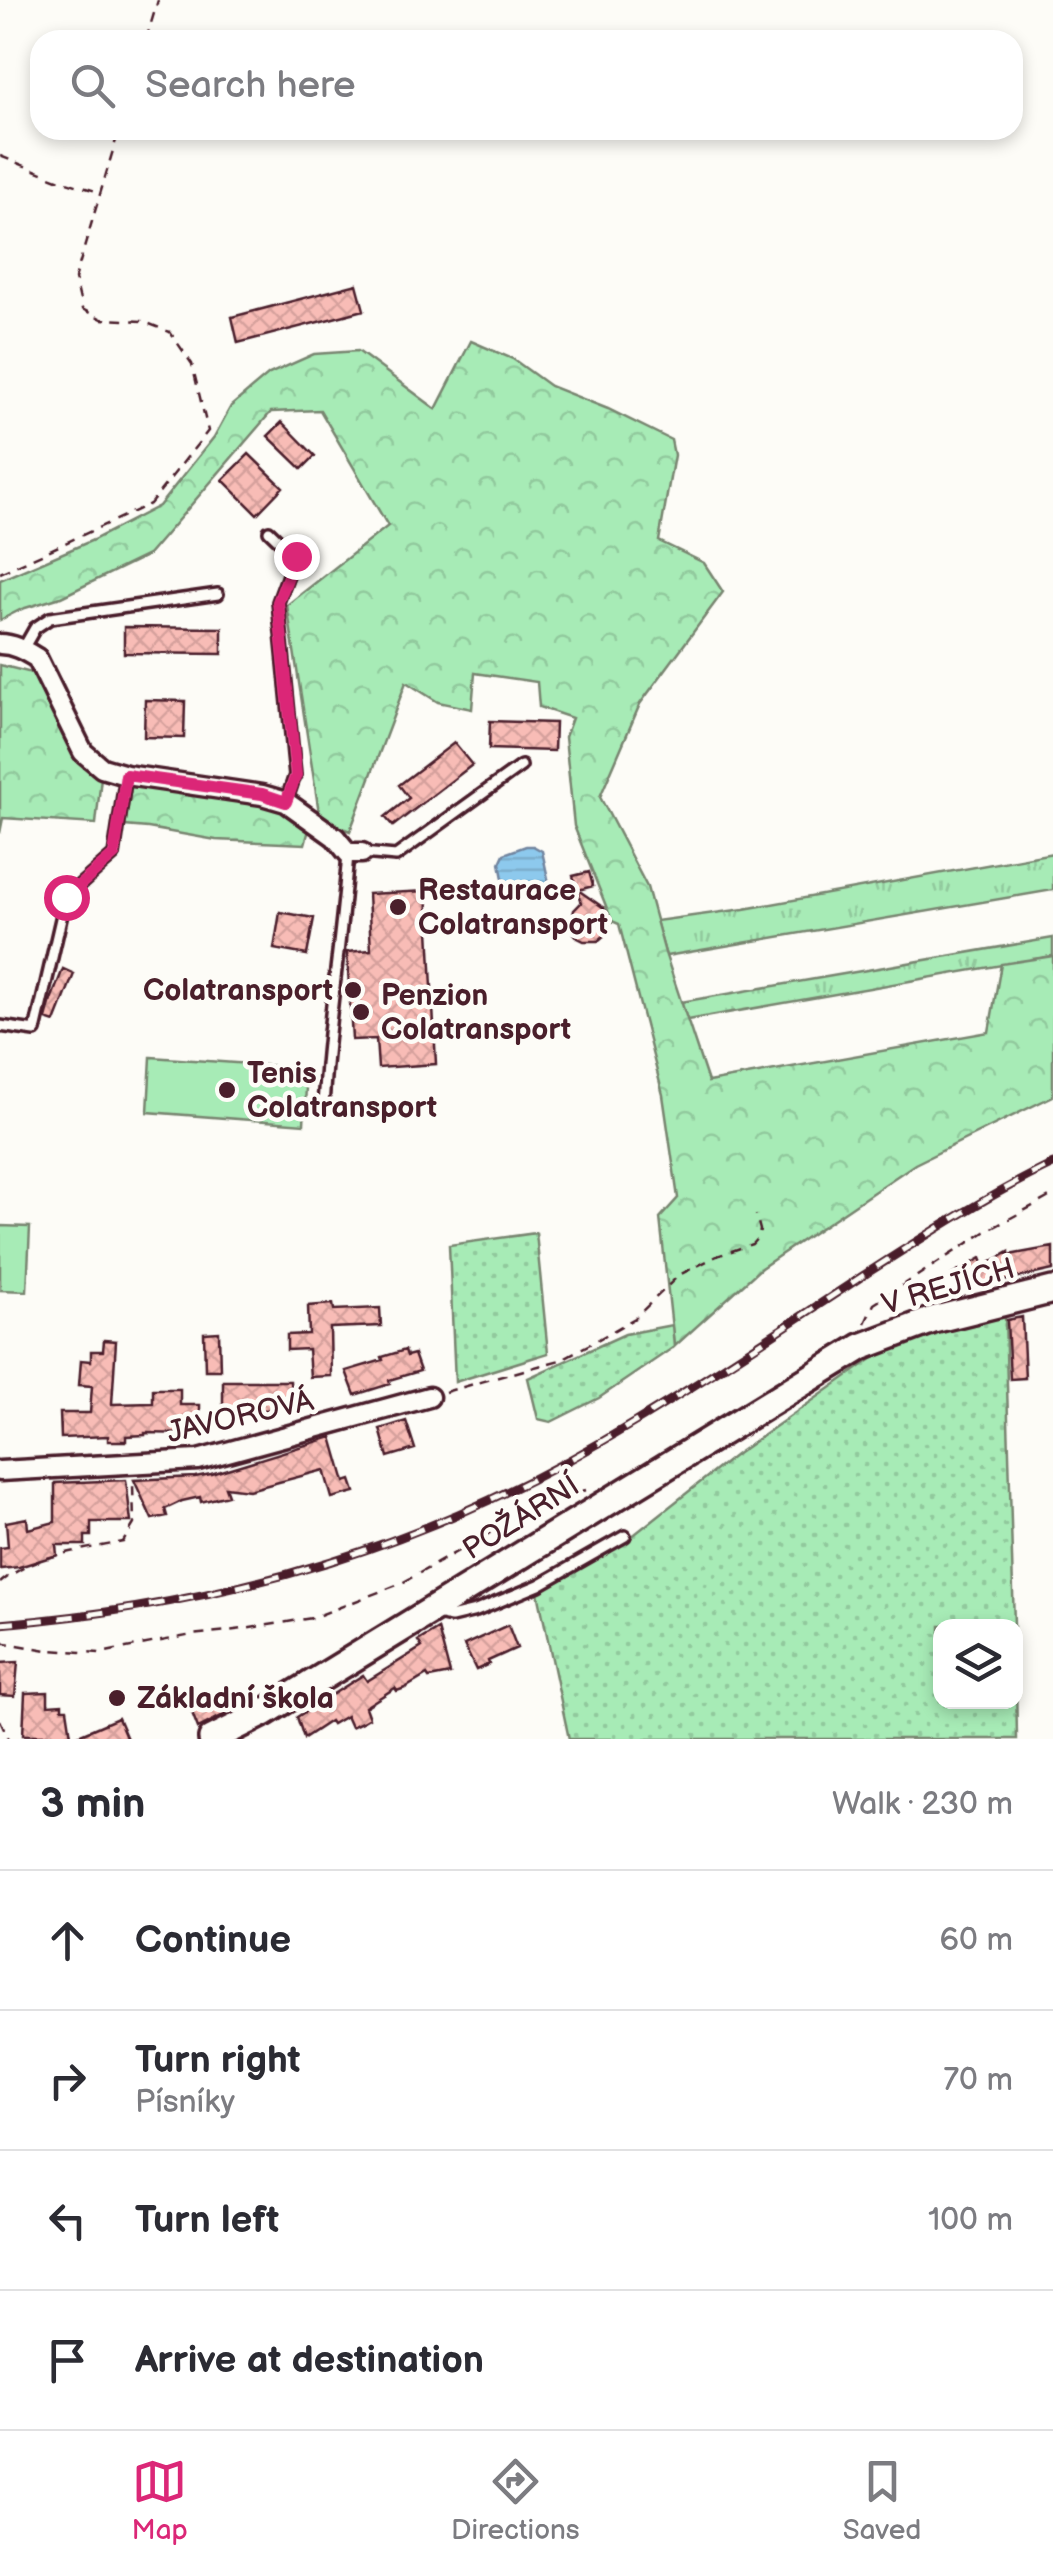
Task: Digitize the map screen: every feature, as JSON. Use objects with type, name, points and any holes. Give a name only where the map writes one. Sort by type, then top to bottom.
[{"type":"street","points":[[0,644],[36,658],[83,752],[102,768],[126,775],[262,794],[286,802],[355,853]]},
{"type":"street","name":"V REJÍCH","points":[[860,1340],[1053,1290]]},
{"type":"street","name":"POŽÁRNÍ","points":[[212,1739],[264,1713],[860,1340]]},
{"type":"street","name":"JAVOROVÁ","points":[[0,1470],[198,1460],[429,1397]]},
{"type":"lane","points":[[270,532],[296,556],[278,602],[296,775],[286,802]]},
{"type":"lane","points":[[23,650],[34,628],[50,618],[218,594]]},
{"type":"lane","points":[[322,1108],[325,1050],[355,853],[396,856],[522,766]]},
{"type":"lane","points":[[0,1026],[35,1031],[66,897],[114,855],[126,775]]},
{"type":"lane","points":[[428,1612],[451,1618],[476,1611],[539,1585],[625,1536]]},
{"type":"path","points":[[149,30],[158,0]]},
{"type":"path","points":[[0,573],[150,504],[208,430],[192,364],[170,332],[142,321],[102,320],[82,310],[75,279],[116,140]]},
{"type":"path","points":[[0,156],[100,192]]},
{"type":"path","points":[[860,1340],[874,1304],[985,1232],[1053,1196]]},
{"type":"path","points":[[429,1397],[560,1360],[592,1344],[635,1318],[679,1275],[752,1244],[760,1230],[756,1215]]},
{"type":"path","points":[[0,1583],[16,1569],[123,1542],[134,1524],[133,1463]]},
{"type":"path","points":[[0,1642],[47,1650],[101,1652],[312,1618],[402,1583],[509,1522],[563,1496],[586,1490]]},
{"type":"path","points":[[0,1720],[10,1739]]},
{"type":"path","points":[[7,1733],[16,1739]]},
{"type":"green space","points":[[471,341],[513,359],[550,386],[671,440],[674,455],[659,541],[704,563],[723,592],[640,704],[600,797],[647,887],[708,1082],[989,1032],[1001,964],[1053,956],[1053,1096],[915,1164],[761,1268],[674,1347],[660,1218],[678,1198],[663,1095],[619,924],[612,921],[574,826],[565,737],[572,718],[539,707],[537,682],[475,673],[472,709],[438,702],[406,682],[350,831],[320,819],[287,605],[388,526],[320,410],[271,412],[148,555],[61,597],[0,620],[0,580],[159,506],[214,437],[231,406],[269,374],[314,354],[358,351],[436,409]]},
{"type":"green space","points":[[0,665],[36,674],[76,757],[101,777],[96,824],[3,818],[0,833]]},
{"type":"green space","points":[[132,781],[258,800],[290,810],[310,826],[305,844],[216,840],[125,826]]},
{"type":"green space","points":[[1053,853],[1053,890],[666,956],[656,921],[744,909]]},
{"type":"green space","points":[[1053,938],[1053,956],[687,1020],[681,1002]]},
{"type":"green space","name":"Tenis Colatransport","points":[[151,1057],[307,1068],[304,1124],[148,1112]]},
{"type":"green space","points":[[0,1226],[30,1227],[27,1291],[0,1290]]},
{"type":"green space","points":[[536,1233],[548,1353],[455,1382],[449,1245]]},
{"type":"green space","points":[[1005,1316],[1014,1619],[933,1619],[933,1709],[1016,1709],[1017,1739],[569,1739],[537,1588],[626,1541],[735,1455],[893,1344],[926,1331]]},
{"type":"green space","points":[[672,1325],[674,1347],[599,1398],[551,1422],[538,1419],[528,1378],[625,1334]]},
{"type":"water","points":[[526,846],[542,851],[549,883],[542,893],[515,901],[506,894],[500,863],[504,854]]},
{"type":"building","points":[[357,284],[364,310],[238,343],[232,317]]},
{"type":"building","points":[[282,422],[315,456],[302,469],[268,436]]},
{"type":"building","points":[[249,454],[283,487],[257,514],[223,480]]},
{"type":"building","points":[[124,627],[222,628],[222,654],[124,653]]},
{"type":"building","points":[[145,700],[185,701],[184,738],[144,737]]},
{"type":"building","points":[[490,721],[555,723],[554,751],[489,749]]},
{"type":"building","points":[[454,743],[472,765],[393,826],[385,817],[409,798],[399,785]]},
{"type":"building","points":[[589,872],[593,886],[578,890],[604,908],[609,920],[607,933],[598,941],[578,938],[571,924],[574,910],[581,903],[573,876]]},
{"type":"building","points":[[427,891],[436,1064],[378,1068],[376,1039],[352,1040],[347,952],[371,950],[368,894]]},
{"type":"building","points":[[280,912],[314,918],[307,955],[274,949]]},
{"type":"building","points":[[63,969],[74,974],[55,1022],[46,1019]]},
{"type":"building","points":[[1053,1247],[1053,1270],[958,1291],[952,1275],[981,1258],[984,1266],[1009,1252]]},
{"type":"building","points":[[333,1304],[334,1310],[380,1308],[381,1326],[330,1328],[331,1376],[310,1377],[308,1349],[287,1350],[287,1335],[309,1334],[308,1306]]},
{"type":"building","points":[[1022,1317],[1025,1378],[1010,1379],[1007,1320]]},
{"type":"building","points":[[219,1332],[220,1370],[205,1370],[204,1333]]},
{"type":"building","points":[[104,1340],[116,1341],[112,1404],[153,1403],[153,1389],[180,1389],[180,1405],[200,1405],[200,1432],[145,1433],[126,1436],[126,1441],[108,1441],[108,1436],[61,1438],[60,1413],[90,1413],[92,1386],[79,1385],[81,1360],[91,1361],[91,1351],[103,1351]]},
{"type":"building","points":[[405,1350],[407,1356],[414,1354],[420,1371],[355,1395],[346,1371]]},
{"type":"building","points":[[223,1381],[290,1381],[291,1409],[223,1411]]},
{"type":"building","points":[[406,1421],[415,1449],[388,1457],[380,1429]]},
{"type":"building","points":[[332,1437],[345,1482],[351,1480],[355,1492],[332,1498],[324,1470],[249,1490],[225,1487],[228,1495],[201,1502],[200,1497],[182,1501],[165,1509],[167,1516],[152,1519],[134,1480],[211,1474]]},
{"type":"building","points":[[126,1480],[131,1522],[91,1522],[91,1536],[85,1536],[85,1545],[56,1545],[57,1555],[0,1569],[0,1548],[8,1547],[6,1522],[27,1518],[28,1529],[55,1522],[55,1483]]},
{"type":"building","points":[[508,1625],[517,1648],[476,1670],[464,1645]]},
{"type":"building","points":[[438,1629],[450,1674],[429,1678],[427,1675],[405,1688],[395,1688],[365,1707],[369,1718],[362,1722],[351,1727],[346,1716],[304,1738],[297,1717],[363,1675],[367,1681],[422,1647],[418,1641]]},
{"type":"building","points":[[18,1662],[15,1696],[0,1695],[0,1663]]},
{"type":"building","points":[[48,1692],[48,1705],[62,1704],[62,1709],[67,1709],[71,1735],[23,1735],[25,1693]]},
{"type":"building","points":[[206,1696],[209,1703],[222,1697],[229,1712],[198,1728],[189,1705]]},
{"type":"building","points":[[118,1718],[127,1739],[69,1739]]},
{"type":"railway","points":[[0,1624],[169,1602],[250,1584],[408,1535],[484,1502],[635,1422],[933,1231],[1053,1164]]},
{"type":"place","name":"Restaurace Colatransport","points":[[398,907]]},
{"type":"place","name":"Colatransport","points":[[353,990]]},
{"type":"place","name":"Penzion Colatransport","points":[[361,1012]]},
{"type":"place","name":"Tenis Colatransport","points":[[227,1090]]},
{"type":"place","name":"Základní škola","points":[[117,1698]]},
{"type":"route","points":[[66,897],[114,855],[126,775],[262,794],[286,802],[296,775],[278,602],[296,556]]}]
